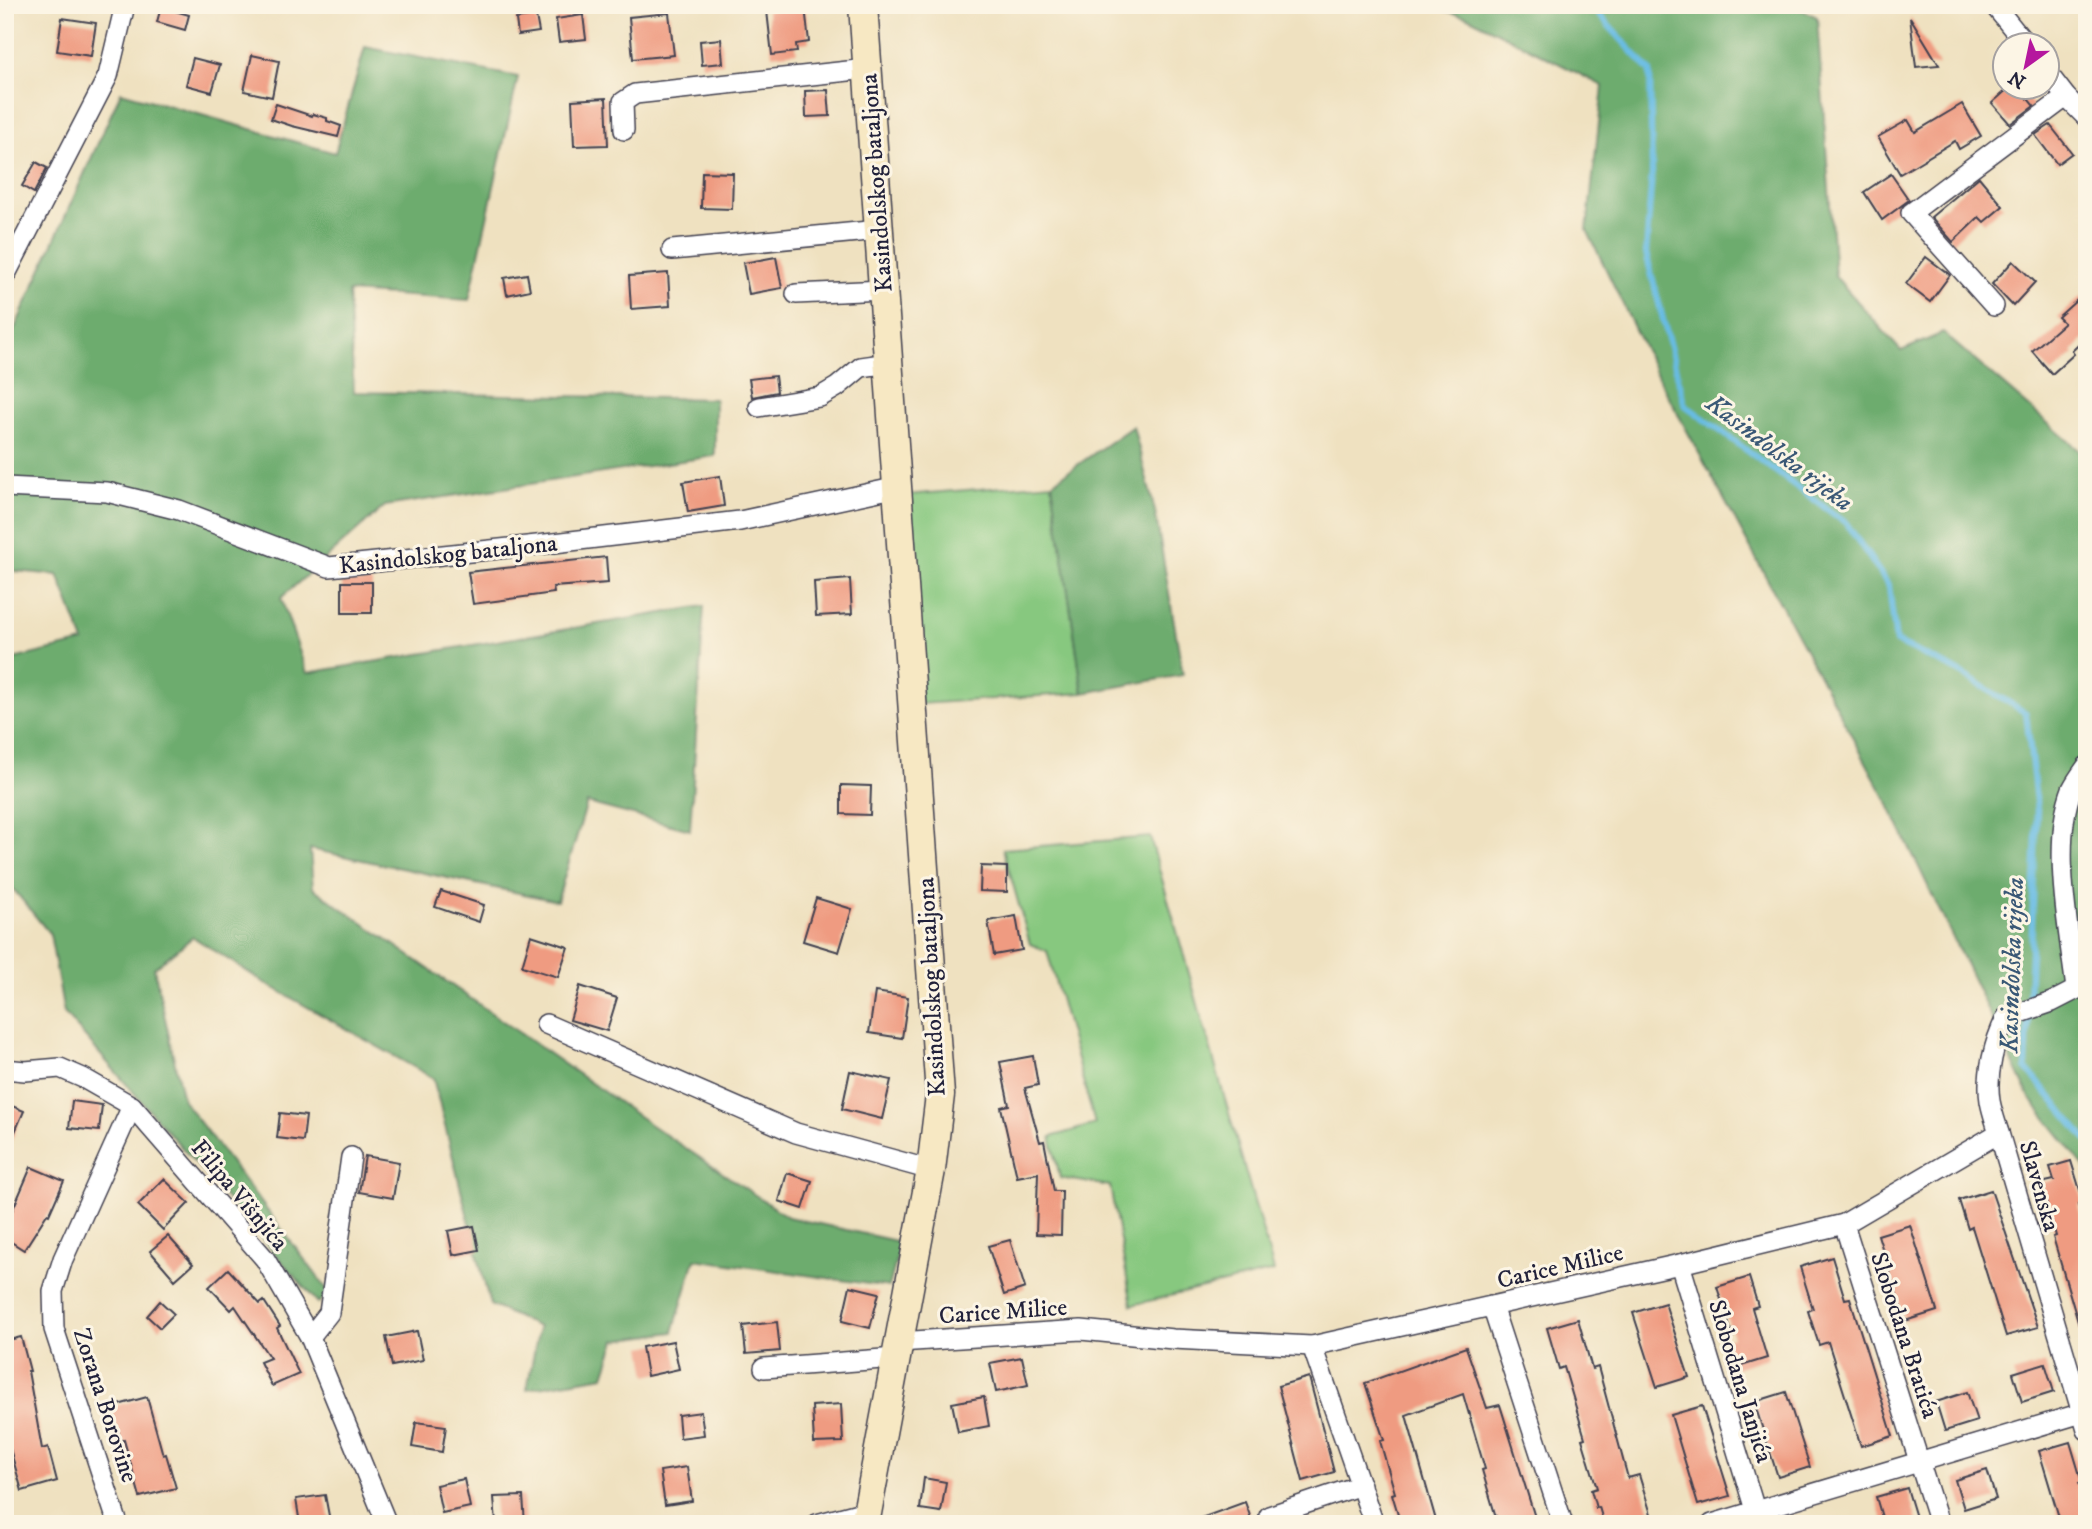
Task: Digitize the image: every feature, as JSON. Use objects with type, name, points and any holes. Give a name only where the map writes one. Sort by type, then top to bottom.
[{"type":"street","points":[[5,276],[108,76],[125,5]]},
{"type":"street","name":"Kasindolskog bataljona","points":[[863,5],[940,1095],[931,1170],[866,1517]]},
{"type":"street","points":[[1994,5],[2016,32]]},
{"type":"street","points":[[624,130],[623,102],[635,94],[867,69]]},
{"type":"street","points":[[2060,89],[2087,118]]},
{"type":"street","points":[[1994,306],[1911,214],[2066,97]]},
{"type":"street","points":[[672,250],[879,230]]},
{"type":"street","points":[[796,294],[883,290]]},
{"type":"street","points":[[759,407],[820,397],[861,367],[889,363]]},
{"type":"street","name":"Kasindolskog bataljona","points":[[5,487],[107,492],[179,510],[329,567],[740,521],[898,487]]},
{"type":"street","points":[[1999,1133],[1990,1099],[1991,1073],[1996,1039],[2006,1018],[2052,1002],[2081,986],[2062,846],[2066,812],[2073,788],[2087,766]]},
{"type":"street","points":[[546,1024],[796,1133],[931,1170]]},
{"type":"street","name":"Filipa Višnjića","points":[[5,1069],[24,1071],[60,1068],[132,1106],[265,1259],[310,1337],[387,1524]]},
{"type":"street","name":"Zorana Borovine","points":[[118,1524],[54,1329],[53,1291],[63,1259],[132,1106]]},
{"type":"street","name":"Carice Milice","points":[[764,1368],[1081,1330],[1173,1339],[1312,1346],[1680,1264],[1844,1224],[1999,1133]]},
{"type":"street","name":"Slavenska","points":[[1920,1462],[2011,1435],[2084,1422],[1999,1133]]},
{"type":"street","points":[[310,1337],[329,1313],[351,1157]]},
{"type":"street","name":"Slobodana Bratića","points":[[1844,1224],[1939,1524]]},
{"type":"street","name":"Slobodana Janjića","points":[[1680,1264],[1757,1518]]},
{"type":"street","points":[[1492,1306],[1563,1524]]},
{"type":"street","points":[[1312,1346],[1374,1524]]},
{"type":"street","points":[[1712,1524],[1757,1518],[1920,1462]]},
{"type":"street","points":[[1272,1524],[1269,1516],[1362,1485]]},
{"type":"street","points":[[820,1524],[866,1517]]},
{"type":"green space","points":[[1425,5],[1792,5],[1817,17],[1835,276],[1901,351],[1943,333],[2087,457],[2087,1170],[2030,1098],[1887,801],[1658,377],[1587,230],[1603,86],[1468,17]]},
{"type":"green space","points":[[365,47],[518,77],[469,300],[348,292],[354,392],[715,399],[715,456],[385,506],[281,598],[307,673],[704,606],[690,830],[587,803],[557,901],[310,849],[313,888],[651,1125],[788,1217],[901,1242],[889,1287],[695,1259],[673,1332],[616,1340],[604,1376],[527,1389],[539,1327],[490,1305],[433,1078],[265,983],[193,937],[154,968],[183,1100],[330,1293],[318,1303],[64,1013],[50,934],[5,879],[5,661],[84,642],[58,575],[14,571],[5,562],[5,350],[121,92],[335,153]]},
{"type":"green space","points":[[1133,426],[1155,511],[1183,675],[1083,693],[1052,483]]},
{"type":"green space","points":[[1052,483],[1083,693],[920,704],[906,495]]},
{"type":"green space","points":[[1150,837],[1274,1271],[1132,1305],[1110,1186],[1060,1178],[1051,1137],[1095,1124],[1047,951],[1030,944],[1003,849]]},
{"type":"building","points":[[161,7],[189,15],[185,30],[157,22]]},
{"type":"building","points":[[805,7],[809,42],[796,44],[797,52],[772,55],[767,11]]},
{"type":"building","points":[[669,13],[674,55],[633,59],[629,17]]},
{"type":"building","points":[[583,15],[586,39],[559,42],[556,19]]},
{"type":"building","points":[[536,16],[539,32],[518,35],[516,19]]},
{"type":"building","points":[[1910,17],[1939,65],[1916,67]]},
{"type":"building","points":[[62,18],[96,23],[91,56],[57,51]]},
{"type":"building","points":[[721,39],[723,63],[702,65],[700,41]]},
{"type":"building","points":[[252,55],[279,61],[272,97],[244,91]]},
{"type":"building","points":[[193,58],[220,65],[212,92],[186,85]]},
{"type":"building","points":[[828,90],[830,116],[806,117],[805,91]]},
{"type":"building","points":[[606,98],[608,145],[574,146],[572,100]]},
{"type":"building","points":[[2031,102],[2034,106],[2010,124],[1992,103]]},
{"type":"building","points":[[276,104],[327,118],[327,121],[341,126],[338,137],[271,119]]},
{"type":"building","points":[[1962,104],[1981,136],[1959,149],[1955,141],[1900,174],[1878,137],[1908,120],[1915,132]]},
{"type":"building","points":[[2050,125],[2072,153],[2057,164],[2035,135]]},
{"type":"building","points":[[36,162],[47,168],[34,193],[22,186]]},
{"type":"building","points":[[702,172],[733,173],[732,209],[701,208]]},
{"type":"building","points":[[1891,174],[1909,200],[1882,220],[1864,192]]},
{"type":"building","points":[[1979,177],[2003,206],[1984,222],[1979,217],[1953,242],[1931,217]]},
{"type":"building","points":[[776,257],[782,288],[749,294],[743,263]]},
{"type":"building","points":[[1926,257],[1950,275],[1930,302],[1906,284]]},
{"type":"building","points":[[2013,261],[2035,282],[2013,306],[1992,284]]},
{"type":"building","points":[[668,273],[670,306],[631,309],[629,276]]},
{"type":"building","points":[[527,274],[530,290],[507,295],[504,278]]},
{"type":"building","points":[[2087,291],[2087,337],[2072,351],[2074,354],[2052,374],[2032,351],[2064,323],[2058,317]]},
{"type":"building","points":[[775,376],[777,392],[752,397],[749,379]]},
{"type":"building","points":[[720,476],[724,506],[688,512],[683,482]]},
{"type":"building","points":[[606,557],[608,583],[553,587],[554,593],[473,604],[468,572]]},
{"type":"building","points":[[850,579],[852,614],[816,616],[814,582]]},
{"type":"building","points":[[342,582],[372,582],[372,613],[342,613]]},
{"type":"building","points":[[841,785],[871,786],[870,815],[841,814]]},
{"type":"building","points":[[981,866],[1007,867],[1007,892],[980,891]]},
{"type":"building","points":[[441,891],[484,905],[479,922],[435,907]]},
{"type":"building","points":[[816,898],[852,909],[839,952],[803,941]]},
{"type":"building","points":[[1016,916],[1022,950],[994,955],[988,921]]},
{"type":"building","points":[[531,935],[568,947],[558,977],[522,966]]},
{"type":"building","points":[[580,986],[617,998],[607,1031],[570,1020]]},
{"type":"building","points":[[875,992],[908,997],[902,1038],[869,1033]]},
{"type":"building","points":[[1033,1056],[1038,1085],[1025,1088],[1040,1142],[1044,1141],[1054,1191],[1062,1191],[1061,1235],[1036,1234],[1038,1173],[1017,1177],[1001,1107],[1009,1105],[1000,1062]]},
{"type":"building","points":[[850,1071],[891,1080],[882,1119],[842,1109]]},
{"type":"building","points":[[72,1101],[102,1105],[99,1131],[69,1128]]},
{"type":"building","points":[[5,1103],[24,1111],[5,1155]]},
{"type":"building","points":[[280,1113],[306,1116],[303,1141],[277,1138]]},
{"type":"building","points":[[365,1156],[399,1162],[393,1198],[359,1192]]},
{"type":"building","points":[[2071,1161],[2084,1203],[2078,1205],[2087,1234],[2087,1339],[2083,1339],[2053,1237],[2056,1236],[2041,1183],[2054,1180],[2050,1167]]},
{"type":"building","points":[[31,1167],[64,1181],[49,1215],[47,1214],[24,1250],[5,1238],[5,1204],[13,1209]]},
{"type":"building","points":[[787,1173],[812,1181],[803,1209],[779,1201]]},
{"type":"building","points":[[164,1179],[189,1203],[163,1230],[138,1205]]},
{"type":"building","points":[[1991,1190],[2038,1327],[2006,1336],[1972,1227],[1968,1229],[1959,1200]]},
{"type":"building","points":[[1910,1225],[1937,1311],[1905,1321],[1878,1235]]},
{"type":"building","points":[[474,1226],[479,1250],[453,1255],[448,1231]]},
{"type":"building","points":[[168,1236],[193,1264],[175,1280],[150,1251]]},
{"type":"building","points":[[1010,1240],[1025,1288],[1004,1295],[988,1246]]},
{"type":"building","points":[[1832,1257],[1845,1299],[1850,1298],[1893,1436],[1861,1446],[1828,1342],[1819,1345],[1808,1311],[1813,1309],[1800,1267]]},
{"type":"building","points":[[228,1269],[260,1304],[264,1301],[280,1326],[277,1328],[299,1374],[272,1386],[260,1362],[270,1358],[235,1306],[231,1310],[209,1287]]},
{"type":"building","points":[[1749,1277],[1758,1306],[1752,1308],[1767,1358],[1735,1368],[1726,1339],[1733,1337],[1717,1287]]},
{"type":"building","points":[[850,1286],[879,1293],[870,1328],[842,1321]]},
{"type":"building","points":[[160,1301],[174,1314],[160,1328],[147,1316]]},
{"type":"building","points":[[1665,1303],[1689,1377],[1657,1387],[1633,1313]]},
{"type":"building","points":[[1578,1319],[1592,1369],[1598,1367],[1628,1478],[1639,1475],[1654,1524],[1604,1524],[1599,1507],[1596,1508],[1591,1490],[1597,1488],[1582,1439],[1585,1438],[1564,1367],[1559,1369],[1547,1328]]},
{"type":"building","points":[[777,1322],[780,1351],[746,1354],[743,1326]]},
{"type":"building","points":[[417,1331],[423,1360],[392,1366],[386,1337]]},
{"type":"building","points":[[21,1337],[30,1371],[42,1449],[48,1447],[57,1481],[22,1491],[5,1431],[5,1341]]},
{"type":"building","points":[[673,1341],[679,1369],[647,1376],[642,1347]]},
{"type":"building","points":[[1466,1347],[1487,1408],[1500,1405],[1537,1524],[1498,1524],[1463,1394],[1406,1415],[1437,1524],[1401,1524],[1380,1441],[1384,1440],[1365,1383]]},
{"type":"building","points":[[1022,1357],[1028,1385],[996,1392],[990,1363]]},
{"type":"building","points":[[2045,1363],[2054,1392],[2022,1402],[2013,1373]]},
{"type":"building","points":[[1309,1377],[1334,1472],[1303,1481],[1278,1386]]},
{"type":"building","points":[[1786,1392],[1810,1467],[1778,1477],[1754,1402]]},
{"type":"building","points":[[1967,1392],[1977,1421],[1945,1431],[1936,1402]]},
{"type":"building","points":[[147,1397],[163,1455],[166,1454],[176,1488],[140,1497],[124,1440],[121,1441],[111,1407]]},
{"type":"building","points":[[984,1397],[989,1426],[958,1432],[952,1403]]},
{"type":"building","points":[[841,1404],[843,1442],[814,1443],[812,1406]]},
{"type":"building","points":[[1702,1406],[1730,1496],[1698,1505],[1671,1415]]},
{"type":"building","points":[[701,1412],[704,1435],[680,1438],[678,1415]]},
{"type":"building","points":[[416,1422],[446,1426],[442,1452],[412,1447]]},
{"type":"building","points":[[2070,1442],[2082,1482],[2079,1483],[2087,1507],[2087,1524],[2061,1524],[2039,1451]]},
{"type":"building","points":[[687,1467],[692,1501],[665,1505],[660,1471]]},
{"type":"building","points":[[1987,1470],[1996,1499],[1964,1509],[1955,1480]]},
{"type":"building","points":[[924,1478],[946,1482],[941,1512],[920,1509]]},
{"type":"building","points":[[464,1479],[470,1507],[442,1513],[436,1485]]},
{"type":"building","points":[[1907,1488],[1918,1524],[1884,1524],[1876,1497]]},
{"type":"building","points":[[325,1495],[330,1521],[300,1524],[296,1499]]},
{"type":"building","points":[[523,1496],[525,1524],[496,1524],[494,1497]]},
{"type":"building","points":[[1245,1502],[1253,1524],[1190,1522]]},
{"type":"waterway","name":"Kasindolska rijeka","points":[[1590,5],[1650,71],[1652,173],[1646,253],[1685,405],[1846,523],[1889,586],[1896,642],[1954,669],[2026,713],[2037,810],[2026,1068],[2087,1140]]}]
